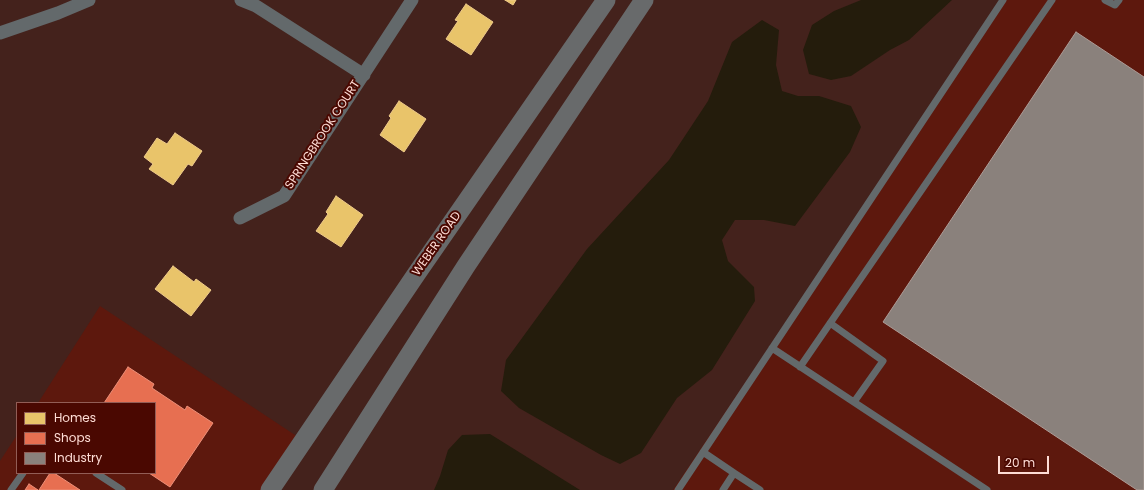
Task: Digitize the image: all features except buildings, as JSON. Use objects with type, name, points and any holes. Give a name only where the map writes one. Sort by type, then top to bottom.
[{"type":"main road","name":"WEBER ROAD","points":[[270,490],[417,273],[606,0]]},
{"type":"main road","points":[[323,490],[466,266],[644,0]]},
{"type":"street","points":[[0,34],[89,0]]},
{"type":"street","points":[[241,0],[256,6],[364,74]]},
{"type":"street","name":"SPRINGBROOK COURT","points":[[240,218],[284,196],[412,0]]},
{"type":"lane","points":[[678,490],[1003,0]]},
{"type":"lane","points":[[800,367],[1052,0]]},
{"type":"lane","points":[[1105,0],[1115,5],[1119,0]]},
{"type":"lane","points":[[830,323],[883,360],[854,402]]},
{"type":"lane","points":[[772,348],[987,490]]},
{"type":"lane","points":[[703,452],[760,490]]},
{"type":"lane","points":[[723,490],[734,473]]},
{"type":"lane","points":[[11,490],[22,474]]},
{"type":"lane","points":[[98,474],[122,490]]},
{"type":"shaded area","points":[[861,0],[952,0],[909,40],[890,50],[851,76],[831,80],[809,74],[803,50],[812,25],[834,11]]},
{"type":"shaded area","points":[[1002,0],[1144,0],[1144,490],[673,490]]},
{"type":"shaded area","points":[[762,20],[779,30],[776,65],[782,91],[798,96],[819,96],[851,106],[861,127],[850,152],[795,226],[764,220],[735,220],[722,240],[728,261],[754,287],[755,301],[712,370],[677,398],[641,453],[620,464],[601,455],[519,408],[501,391],[506,360],[587,249],[669,160],[708,101],[732,42]]},
{"type":"shaded area","points":[[100,306],[298,437],[263,490],[0,490],[0,461],[16,437],[16,474],[156,474],[156,402],[39,402]]},
{"type":"shaded area","points":[[490,434],[580,490],[434,490],[448,450],[462,435]]}]
